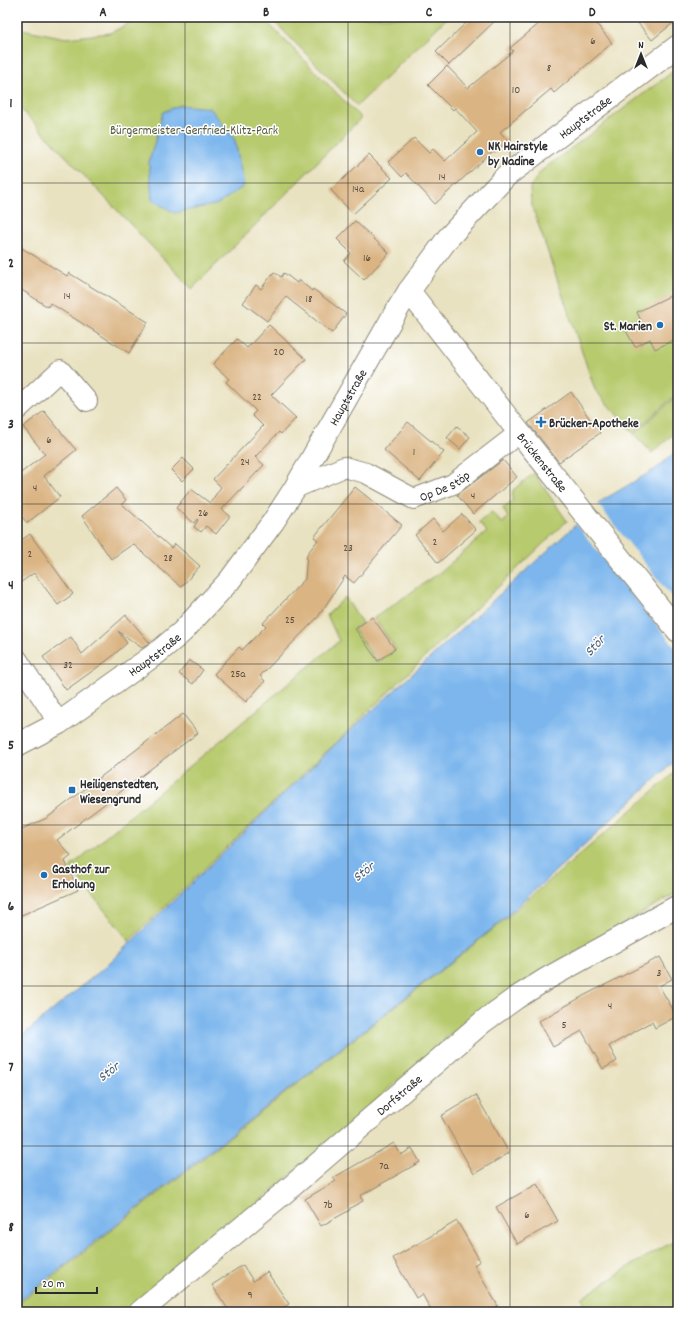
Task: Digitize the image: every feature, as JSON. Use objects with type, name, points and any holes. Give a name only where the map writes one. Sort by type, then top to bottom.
[{"type":"street","name":"Hauptstraße","points":[[17,745],[59,723],[158,653],[182,632],[234,574],[273,522],[295,488],[408,291],[448,238],[506,176],[678,46]]},
{"type":"street","name":"Brückenstraße","points":[[408,291],[519,433],[678,631]]},
{"type":"street","points":[[17,410],[60,370],[87,401]]},
{"type":"street","name":"Op De Stöp","points":[[295,488],[344,467],[366,472],[414,499],[453,484],[519,433]]},
{"type":"street","points":[[17,659],[59,723]]},
{"type":"street","name":"Dorfstraße","points":[[140,1312],[285,1192],[484,1022],[516,998],[548,978],[678,906]]},
{"type":"green space","name":"Bürgermeister-Gerfried-Klitz-Park","points":[[142,17],[262,17],[361,118],[192,289],[17,105],[17,28],[66,38],[110,33]]},
{"type":"green space","points":[[270,17],[448,17],[357,106]]},
{"type":"green space","points":[[675,70],[678,74],[678,393],[633,433],[595,390],[531,203],[530,187],[541,171]]},
{"type":"green space","points":[[678,395],[678,430],[652,453],[634,434]]},
{"type":"green space","points":[[534,473],[567,521],[129,941],[70,867],[339,641],[327,615],[345,597],[362,623],[354,629],[377,662],[396,649],[374,618],[439,573],[487,532],[479,522],[492,512],[502,523],[508,518],[503,508],[512,502],[513,490]]},
{"type":"green space","points":[[678,770],[678,892],[517,986],[466,1021],[241,1218],[124,1312],[17,1312],[17,1305],[496,927]]},
{"type":"green space","points":[[678,1239],[678,1312],[590,1312],[582,1298],[630,1266]]},
{"type":"water","points":[[180,105],[210,108],[235,140],[244,186],[218,204],[175,213],[152,200],[149,162],[163,112]]},
{"type":"water","name":"Stör","points":[[678,449],[678,758],[496,926],[17,1303],[17,1040],[106,966],[340,740],[603,500],[657,468]]},
{"type":"pier","points":[[597,503],[678,605],[678,651],[575,523]]},
{"type":"building","points":[[472,17],[499,17],[449,65],[436,52]]},
{"type":"building","points":[[547,17],[591,17],[612,43],[554,93],[551,89],[500,132],[508,141],[495,152],[493,151],[435,204],[406,173],[402,177],[388,162],[414,138],[429,153],[433,149],[445,161],[477,132],[455,108],[453,110],[428,85],[447,66],[468,88],[513,51],[510,48]]},
{"type":"building","points":[[633,17],[678,17],[678,19],[652,40]]},
{"type":"building","points":[[369,155],[392,178],[353,214],[331,190]]},
{"type":"building","points":[[355,221],[389,253],[364,280],[344,261],[351,253],[337,239]]},
{"type":"building","points":[[17,245],[67,276],[69,273],[148,322],[129,353],[50,303],[48,307],[17,287]]},
{"type":"building","points":[[274,272],[281,277],[284,273],[297,283],[299,280],[312,291],[313,289],[346,314],[332,333],[286,297],[267,321],[243,303],[256,285],[261,289]]},
{"type":"building","name":"St. Marien","points":[[678,292],[678,338],[655,349],[650,339],[635,347],[625,329],[641,321],[637,312]]},
{"type":"building","points":[[269,325],[306,359],[271,395],[296,418],[281,434],[279,432],[255,457],[264,465],[222,509],[230,516],[216,534],[206,526],[201,532],[194,527],[198,520],[197,519],[194,523],[176,508],[191,489],[210,503],[221,487],[213,479],[263,426],[252,415],[256,411],[226,382],[229,379],[213,364],[237,339],[247,348]]},
{"type":"building","points":[[571,392],[600,433],[559,462],[528,423]]},
{"type":"building","points":[[44,411],[76,450],[44,476],[60,497],[27,523],[17,511],[17,476],[45,454],[23,427]]},
{"type":"building","points":[[408,422],[444,452],[420,481],[384,450]]},
{"type":"building","points":[[457,426],[470,437],[460,449],[447,438]]},
{"type":"building","points":[[183,458],[194,469],[182,481],[171,470]]},
{"type":"building","points":[[503,460],[517,477],[473,514],[457,495]]},
{"type":"building","points":[[355,487],[402,525],[354,583],[345,576],[318,617],[260,676],[265,681],[246,702],[214,674],[239,647],[242,650],[266,626],[263,623],[305,579],[307,554],[318,540],[314,537]]},
{"type":"building","points":[[116,488],[126,500],[122,504],[171,548],[175,544],[200,566],[181,587],[133,544],[111,559],[82,516]]},
{"type":"building","points":[[462,514],[476,530],[438,563],[415,535],[433,519],[443,531]]},
{"type":"building","points":[[30,534],[73,594],[58,605],[34,573],[17,585],[17,543]]},
{"type":"building","points":[[126,615],[150,643],[142,648],[118,631],[127,643],[109,659],[66,690],[43,657],[71,637],[82,654]]},
{"type":"building","points":[[372,617],[395,649],[378,661],[355,629]]},
{"type":"building","points":[[189,660],[203,670],[193,684],[179,674]]},
{"type":"building","points":[[183,714],[198,733],[57,840],[71,856],[65,861],[78,890],[17,917],[17,831],[47,818]]},
{"type":"building","points":[[660,957],[672,979],[659,986],[677,1016],[655,1028],[652,1022],[609,1046],[617,1061],[603,1069],[582,1031],[553,1047],[539,1021],[585,995]]},
{"type":"building","points":[[476,1095],[509,1153],[474,1174],[441,1116]]},
{"type":"building","points":[[394,1143],[401,1155],[412,1148],[420,1162],[360,1196],[363,1201],[321,1226],[305,1199],[336,1181],[333,1178]]},
{"type":"building","points":[[537,1184],[558,1221],[517,1244],[496,1207]]},
{"type":"building","points":[[457,1221],[480,1261],[474,1265],[498,1306],[487,1312],[432,1312],[422,1294],[416,1298],[393,1258]]},
{"type":"building","points":[[243,1265],[253,1281],[267,1272],[289,1304],[277,1312],[230,1312],[212,1285]]},
{"type":"place","name":"NK Hairstyle by Nadine","points":[[480,152]]},
{"type":"place","name":"St. Marien","points":[[660,325]]},
{"type":"place","name":"Brücken-Apotheke","points":[[541,422]]},
{"type":"place","name":"Heiligenstedten, Wiesengrund","points":[[72,790]]},
{"type":"place","name":"Gasthof zur Erholung","points":[[44,875]]}]
